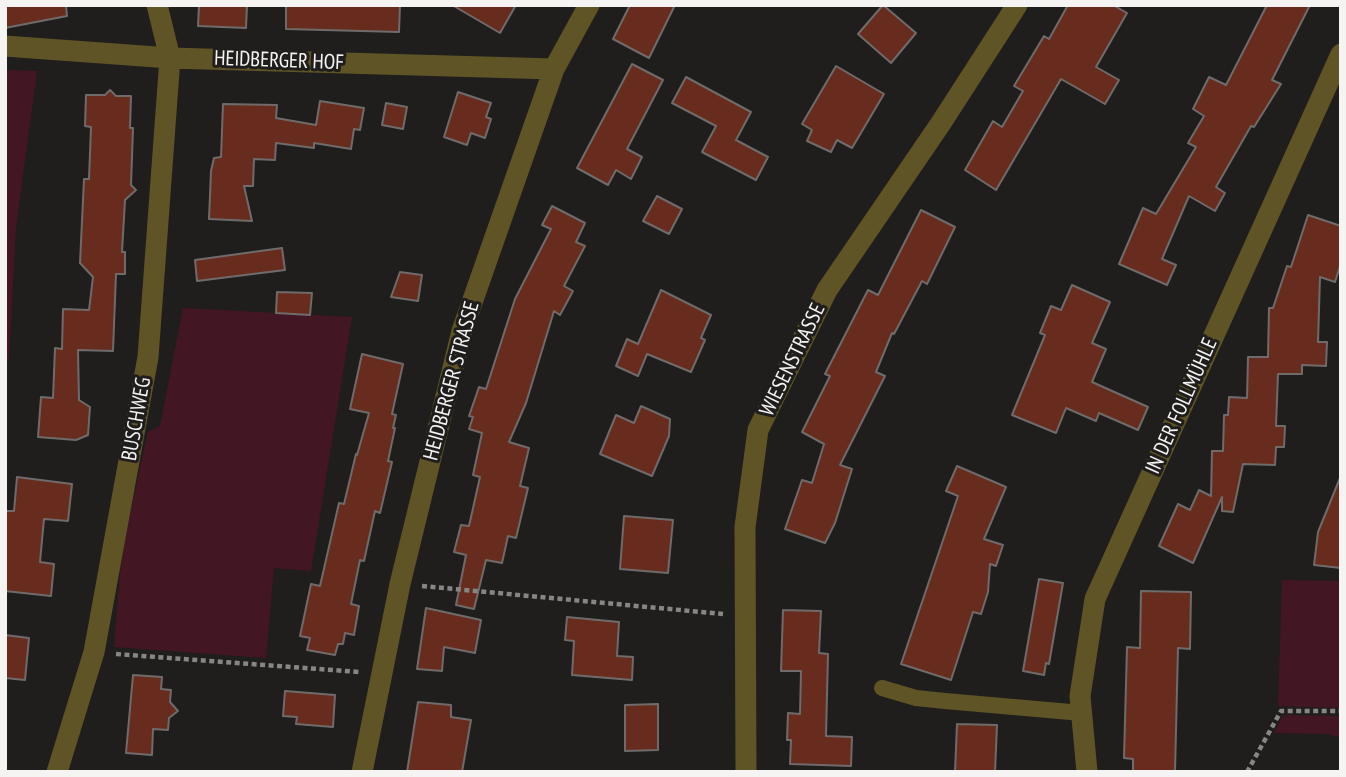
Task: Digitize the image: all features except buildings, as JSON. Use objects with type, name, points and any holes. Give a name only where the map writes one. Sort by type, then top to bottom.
[{"type":"street","name":"BUSCHWEG","points":[[57,772],[94,652],[148,357],[170,58],[156,5]]},
{"type":"street","name":"HEIDBERGER STRASSE","points":[[362,772],[400,583],[462,331],[554,69],[589,5]]},
{"type":"street","name":"WIESENSTRASSE","points":[[746,772],[745,527],[758,430],[827,290],[941,123],[1017,5]]},
{"type":"street","name":"HEIDBERGER HOF","points":[[5,46],[170,58],[554,69]]},
{"type":"street","name":"IN DER FOLLMÜHLE","points":[[1087,772],[1080,696],[1095,598],[1341,54]]},
{"type":"lane","points":[[882,688],[916,698],[1082,713]]},
{"type":"path","points":[[400,583],[744,616]]},
{"type":"path","points":[[94,652],[381,674]]},
{"type":"path","points":[[1247,772],[1281,711],[1341,711]]},
{"type":"shaded area","points":[[5,70],[37,71],[16,228],[9,360],[5,360]]},
{"type":"shaded area","points":[[183,308],[352,317],[311,571],[274,568],[266,658],[114,647],[126,532],[148,432],[160,426]]},
{"type":"shaded area","points":[[1282,580],[1341,581],[1341,708],[1278,706]]},
{"type":"shaded area","points":[[1283,715],[1341,716],[1341,738],[1328,734],[1274,733]]}]
